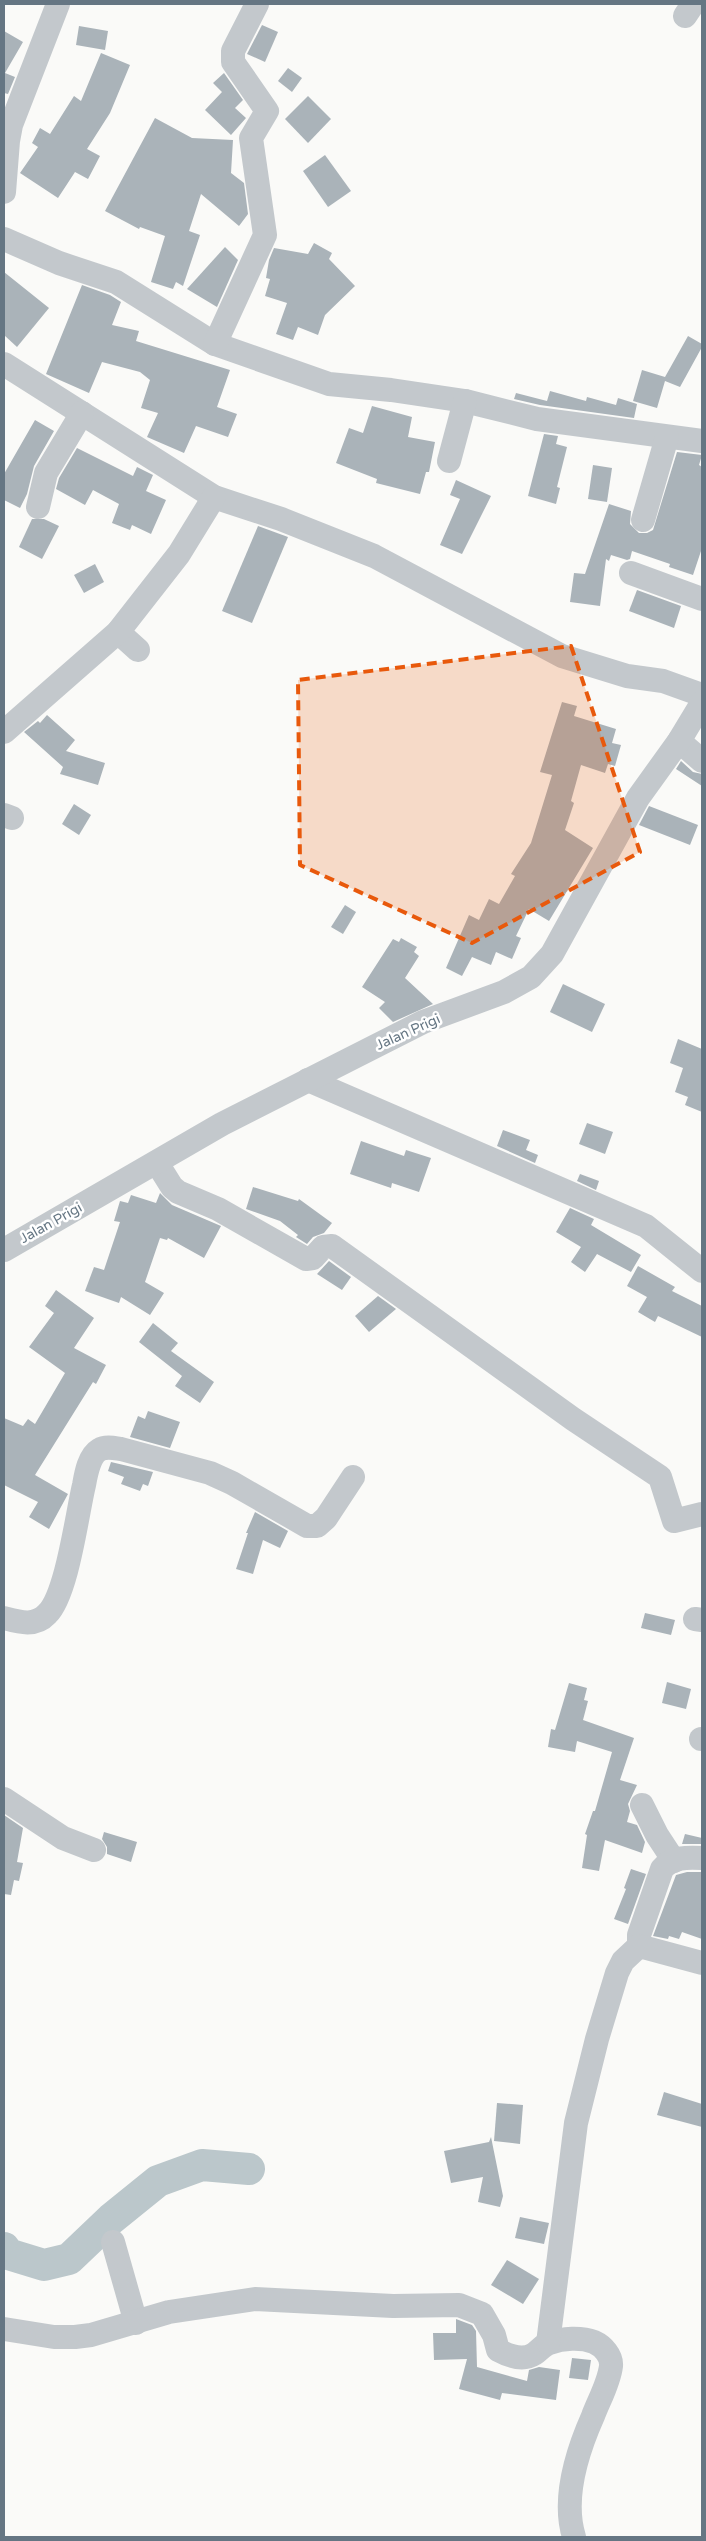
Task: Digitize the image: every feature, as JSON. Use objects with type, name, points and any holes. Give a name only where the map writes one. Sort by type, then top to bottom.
[{"type":"street","points":[[4,192],[11,125],[58,4]]},
{"type":"street","points":[[215,344],[265,235],[251,138],[267,111],[233,62],[233,51],[257,4]]},
{"type":"street","points":[[4,239],[116,282],[215,344],[329,384],[465,400],[537,419],[702,441]]},
{"type":"street","points":[[4,364],[214,498],[282,519],[374,556],[562,656],[626,676],[663,681],[702,695]]},
{"type":"street","points":[[449,461],[465,400]]},
{"type":"street","points":[[38,507],[46,473],[82,413]]},
{"type":"street","points":[[643,520],[667,437]]},
{"type":"street","points":[[4,732],[118,632],[179,554],[214,498]]},
{"type":"street","points":[[630,573],[702,599]]},
{"type":"street","points":[[118,632],[138,650]]},
{"type":"street","name":"Jalan Prigi","points":[[4,1250],[222,1124],[423,1022],[504,992],[531,977],[552,954],[638,798],[679,740],[702,703]]},
{"type":"street","points":[[679,740],[702,761]]},
{"type":"street","points":[[308,1080],[646,1226],[702,1271]]},
{"type":"street","points":[[156,1163],[172,1187],[178,1192],[218,1209],[306,1259],[313,1258],[323,1246],[332,1246],[573,1419],[660,1477],[674,1521],[702,1514]]},
{"type":"street","points":[[4,1618],[24,1624],[36,1621],[47,1615],[54,1603],[69,1555],[90,1461],[98,1451],[108,1447],[122,1449],[210,1473],[232,1483],[307,1526],[317,1526],[326,1518],[353,1477]]},
{"type":"street","points":[[4,1800],[63,1838],[94,1850]]},
{"type":"street","points":[[642,1805],[657,1835],[674,1861]]},
{"type":"street","points":[[548,2343],[576,2123],[617,1972],[623,1961],[639,1946],[639,1935],[658,1879],[667,1863],[682,1858],[702,1858]]},
{"type":"street","points":[[639,1946],[702,1963]]},
{"type":"street","points":[[113,2242],[136,2323]]},
{"type":"street","points":[[4,2329],[54,2337],[75,2337],[136,2323],[169,2312],[255,2300],[393,2306],[459,2305],[482,2314],[494,2335],[498,2350],[509,2356],[533,2355],[548,2343],[568,2338],[595,2342],[608,2353],[611,2364],[608,2379],[584,2436],[572,2482],[570,2522],[574,2537]]},
{"type":"highlighted area","points":[[571,646],[640,852],[472,943],[300,865],[298,680]]},
{"type":"building","points":[[262,25],[278,32],[265,62],[247,54]]},
{"type":"building","points":[[79,26],[108,31],[105,50],[76,45]]},
{"type":"building","points":[[4,31],[23,42],[5,73],[15,77],[8,94],[4,93]]},
{"type":"building","points":[[101,53],[130,65],[110,113],[87,149],[100,156],[88,179],[75,172],[58,198],[20,173],[38,147],[32,143],[40,128],[50,134],[74,96],[81,101]]},
{"type":"building","points":[[288,68],[302,78],[292,92],[278,81]]},
{"type":"building","points":[[224,73],[243,100],[235,108],[246,118],[231,135],[205,110],[222,92],[213,83]]},
{"type":"building","points":[[308,96],[331,119],[308,143],[285,119]]},
{"type":"building","points":[[155,118],[192,138],[233,140],[231,173],[244,183],[248,214],[239,226],[201,194],[189,231],[200,235],[183,286],[176,282],[173,289],[151,282],[165,236],[140,227],[139,229],[105,211]]},
{"type":"building","points":[[325,155],[351,191],[328,207],[303,171]]},
{"type":"building","points":[[314,243],[332,253],[329,259],[355,286],[325,315],[318,335],[298,327],[293,340],[276,334],[287,303],[265,296],[270,279],[266,278],[269,260],[274,248],[308,254]]},
{"type":"building","points":[[225,247],[238,260],[217,307],[187,289]]},
{"type":"building","points":[[4,272],[49,308],[17,347],[4,335]]},
{"type":"building","points":[[82,285],[110,295],[121,302],[112,325],[139,331],[136,341],[230,370],[217,407],[237,414],[228,437],[196,426],[184,453],[147,437],[158,413],[141,408],[150,380],[140,372],[102,362],[89,393],[46,374]]},
{"type":"building","points":[[688,336],[702,344],[702,347],[680,387],[665,381],[657,408],[633,401],[642,370],[665,377]]},
{"type":"building","points":[[550,391],[586,401],[587,397],[616,405],[618,398],[637,404],[634,418],[540,405],[514,399],[516,393],[547,401]]},
{"type":"building","points":[[372,406],[412,417],[408,437],[435,442],[429,472],[426,472],[420,494],[376,483],[377,479],[336,463],[349,428],[363,433]]},
{"type":"building","points":[[35,420],[54,431],[34,466],[27,494],[20,508],[4,500],[4,474]]},
{"type":"building","points":[[544,434],[558,436],[556,444],[567,447],[557,487],[560,488],[556,504],[528,496]]},
{"type":"building","points":[[77,448],[133,476],[137,467],[153,475],[146,491],[166,500],[151,534],[132,525],[130,530],[112,523],[119,504],[93,490],[85,505],[56,489],[59,478]]},
{"type":"building","points":[[677,452],[702,455],[699,465],[702,467],[702,548],[693,575],[669,567],[670,564],[632,551],[630,559],[627,560],[611,555],[609,561],[606,559],[600,606],[570,602],[574,573],[585,574],[609,504],[631,511],[630,524],[639,533],[647,533],[653,530]]},
{"type":"building","points":[[593,465],[612,468],[607,502],[588,499]]},
{"type":"building","points":[[456,480],[491,496],[462,554],[440,545],[460,499],[450,495]]},
{"type":"building","points":[[32,519],[44,519],[59,526],[42,559],[19,547]]},
{"type":"building","points":[[258,526],[288,537],[252,623],[222,611]]},
{"type":"building","points":[[95,564],[104,582],[84,593],[74,575]]},
{"type":"building","points":[[637,590],[681,606],[674,628],[629,611]]},
{"type":"building","points":[[562,702],[577,706],[574,716],[616,729],[612,743],[621,745],[615,766],[608,764],[605,773],[581,765],[571,801],[574,803],[565,830],[593,848],[549,921],[529,909],[516,936],[521,938],[512,959],[496,952],[491,965],[472,957],[462,976],[446,968],[469,915],[479,920],[489,899],[499,904],[515,876],[511,874],[531,843],[552,775],[540,772]]},
{"type":"building","points":[[47,715],[75,740],[66,751],[105,763],[98,785],[60,774],[63,767],[24,732],[38,721],[40,723]]},
{"type":"building","points":[[681,761],[693,772],[702,774],[702,786],[676,769]]},
{"type":"building","points":[[74,804],[91,815],[79,835],[62,824]]},
{"type":"building","points":[[649,806],[698,825],[690,845],[639,825]]},
{"type":"building","points":[[345,905],[356,912],[343,934],[331,927]]},
{"type":"building","points":[[401,938],[417,947],[414,952],[419,956],[405,978],[433,1004],[393,1022],[379,1008],[385,1002],[362,987],[393,939],[399,942]]},
{"type":"building","points":[[563,984],[605,1004],[592,1032],[550,1012]]},
{"type":"building","points":[[678,1039],[702,1049],[702,1112],[685,1105],[688,1097],[675,1092],[683,1068],[670,1063]]},
{"type":"building","points":[[587,1123],[613,1132],[605,1154],[579,1144]]},
{"type":"building","points":[[503,1130],[530,1140],[526,1150],[538,1155],[535,1163],[497,1146]]},
{"type":"building","points":[[361,1141],[404,1156],[406,1150],[431,1158],[419,1192],[392,1183],[391,1188],[350,1174]]},
{"type":"building","points":[[580,1174],[599,1181],[596,1190],[577,1181]]},
{"type":"building","points":[[253,1187],[298,1201],[299,1199],[332,1223],[324,1233],[313,1237],[307,1244],[296,1237],[298,1235],[280,1221],[246,1209]]},
{"type":"building","points":[[160,1193],[172,1205],[221,1226],[204,1258],[168,1238],[167,1240],[160,1238],[145,1282],[164,1293],[150,1315],[121,1297],[119,1303],[85,1291],[94,1267],[104,1270],[120,1222],[114,1221],[120,1201],[128,1203],[131,1195],[156,1203]]},
{"type":"building","points":[[570,1208],[594,1219],[591,1225],[641,1255],[631,1272],[597,1254],[585,1272],[571,1262],[581,1247],[556,1232]]},
{"type":"building","points":[[329,1261],[351,1277],[342,1290],[317,1274]]},
{"type":"building","points":[[638,1266],[675,1287],[672,1291],[702,1306],[702,1337],[658,1316],[655,1322],[638,1312],[647,1297],[627,1286]]},
{"type":"building","points":[[56,1290],[94,1318],[74,1348],[106,1365],[96,1384],[93,1382],[35,1475],[68,1494],[49,1529],[29,1517],[38,1502],[4,1485],[4,1418],[23,1426],[28,1419],[35,1424],[65,1373],[29,1347],[54,1313],[45,1306]]},
{"type":"building","points":[[378,1296],[396,1309],[369,1332],[355,1316]]},
{"type":"building","points":[[153,1323],[178,1343],[171,1351],[214,1382],[200,1403],[175,1386],[182,1376],[139,1342]]},
{"type":"building","points":[[148,1411],[180,1422],[170,1448],[130,1437],[138,1416],[145,1419]]},
{"type":"building","points":[[111,1462],[153,1472],[148,1486],[143,1484],[140,1491],[121,1484],[124,1477],[108,1471]]},
{"type":"building","points":[[255,1512],[288,1531],[280,1548],[263,1540],[253,1574],[236,1569],[248,1533],[246,1533]]},
{"type":"building","points":[[645,1613],[675,1620],[671,1635],[641,1628]]},
{"type":"building","points":[[667,1682],[691,1689],[686,1709],[662,1703]]},
{"type":"building","points":[[569,1683],[587,1688],[584,1700],[588,1701],[583,1720],[634,1738],[620,1780],[637,1785],[628,1804],[630,1811],[627,1822],[637,1825],[645,1842],[642,1853],[605,1840],[599,1871],[582,1868],[587,1835],[585,1834],[593,1811],[595,1811],[612,1752],[577,1741],[575,1752],[548,1747],[551,1729],[555,1730]]},
{"type":"building","points":[[4,1815],[23,1828],[17,1862],[23,1863],[19,1881],[14,1880],[11,1895],[4,1894]]},
{"type":"building","points":[[104,1832],[137,1842],[131,1862],[107,1854],[107,1847],[102,1839]]},
{"type":"building","points":[[685,1834],[702,1838],[702,1844],[682,1844]]},
{"type":"building","points":[[631,1869],[646,1874],[628,1924],[614,1919],[626,1889],[624,1888]]},
{"type":"building","points":[[687,1872],[702,1872],[702,1939],[682,1932],[679,1939],[669,1936],[668,1939],[653,1936],[676,1875]]},
{"type":"building","points":[[664,2092],[702,2104],[702,2127],[657,2115]]},
{"type":"building","points":[[497,2103],[523,2105],[520,2144],[494,2141]]},
{"type":"building","points":[[491,2137],[503,2196],[500,2207],[478,2202],[483,2177],[451,2183],[444,2151],[489,2142]]},
{"type":"building","points":[[520,2217],[549,2223],[544,2244],[515,2238]]},
{"type":"building","points":[[507,2260],[539,2279],[523,2304],[491,2285]]},
{"type":"building","points":[[456,2319],[472,2325],[476,2331],[477,2367],[527,2381],[529,2370],[539,2367],[560,2370],[556,2400],[502,2393],[500,2400],[459,2389],[467,2359],[434,2360],[433,2333],[456,2333]]},
{"type":"building","points":[[572,2358],[591,2360],[588,2380],[569,2378]]},
{"type":"waterway","points":[[4,2248],[8,2254],[44,2265],[69,2259],[111,2219],[158,2181],[202,2165],[249,2169]]}]
